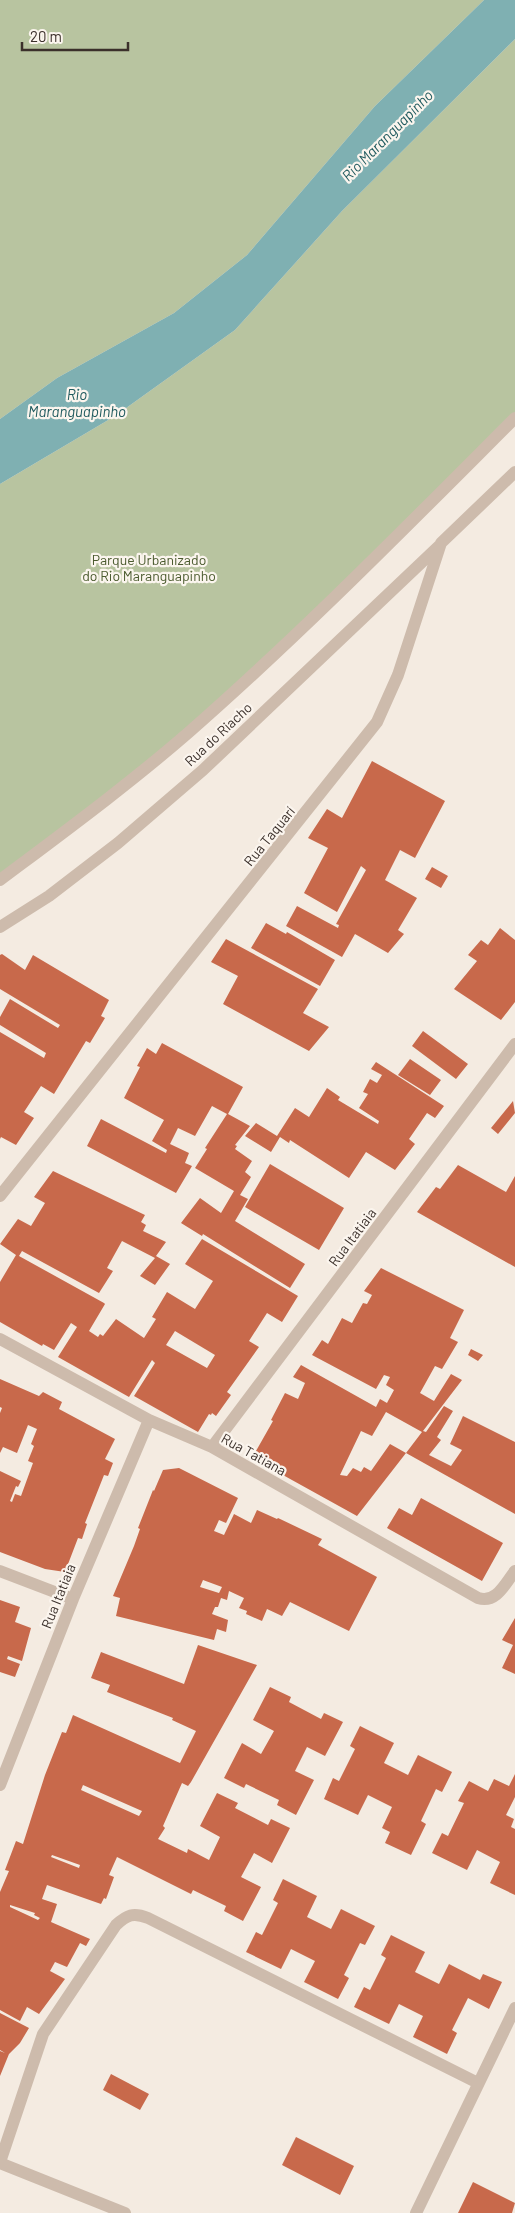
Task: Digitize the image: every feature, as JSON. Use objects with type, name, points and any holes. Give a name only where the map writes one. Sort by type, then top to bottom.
[{"type":"street","points":[[0,880],[98,806],[188,733],[286,643],[515,418]]},
{"type":"street","name":"Rua Taquarí","points":[[0,1196],[377,722],[398,675],[442,543],[515,472]]},
{"type":"street","name":"Rua do Riacho","points":[[0,927],[49,896],[118,843],[189,782],[442,543]]},
{"type":"street","name":"Rua Itatiaia","points":[[212,1447],[515,1044]]},
{"type":"street","name":"Rua Tatiana","points":[[0,1339],[149,1420],[212,1447],[478,1598],[490,1600],[499,1592],[515,1571]]},
{"type":"street","name":"Rua Itatiaia","points":[[0,1785],[73,1599],[149,1420]]},
{"type":"street","points":[[0,1571],[73,1599]]},
{"type":"street","points":[[125,2213],[0,2162],[44,2034],[116,1924],[125,1917],[134,1914],[148,1918],[478,2083]]},
{"type":"street","points":[[416,2213],[515,2008]]},
{"type":"green space","points":[[0,0],[484,0],[375,106],[247,255],[174,313],[57,378],[0,419]]},
{"type":"green space","name":"Parque Urbanizado do Rio Maranguapinho","points":[[515,39],[515,418],[187,733],[0,880],[0,484],[115,416],[235,330],[342,211]]},
{"type":"water","name":"Rio Maranguapinho","points":[[484,0],[515,0],[515,39],[342,211],[235,330],[115,416],[0,484],[0,419],[57,378],[174,313],[247,255],[375,106]]},
{"type":"building","points":[[372,761],[445,801],[415,858],[400,850],[385,880],[417,898],[398,930],[404,934],[388,953],[355,934],[342,957],[286,926],[297,906],[338,928],[339,925],[336,924],[366,870],[361,866],[337,912],[304,893],[328,848],[308,838],[327,809],[342,818]]},
{"type":"building","points":[[432,867],[448,876],[441,888],[425,879]]},
{"type":"building","points":[[266,923],[286,934],[287,932],[335,960],[320,986],[251,948]]},
{"type":"building","points":[[500,928],[515,940],[515,1002],[501,1020],[454,989],[477,961],[468,955],[481,940],[488,945]]},
{"type":"building","points":[[226,939],[318,989],[303,1013],[329,1027],[309,1051],[223,1004],[238,976],[211,962]]},
{"type":"building","points":[[2,954],[25,970],[33,955],[109,1000],[101,1016],[105,1018],[90,1043],[86,1041],[54,1094],[41,1086],[24,1112],[34,1118],[16,1145],[1,1137],[0,1139],[0,1032],[44,1058],[46,1053],[0,1025],[0,1017],[10,999],[58,1028],[60,1025],[0,989],[0,955]]},
{"type":"building","points":[[423,1031],[468,1064],[456,1079],[412,1046]]},
{"type":"building","points":[[162,1043],[243,1087],[228,1114],[250,1126],[235,1145],[237,1146],[235,1149],[252,1161],[245,1172],[251,1177],[240,1195],[248,1199],[235,1221],[305,1264],[290,1288],[203,1234],[202,1236],[181,1223],[200,1198],[221,1213],[234,1191],[195,1168],[207,1149],[205,1148],[227,1114],[212,1106],[195,1136],[178,1128],[170,1144],[189,1153],[185,1163],[192,1166],[176,1193],[87,1146],[101,1119],[166,1153],[167,1150],[152,1141],[164,1120],[124,1098],[140,1067],[137,1066],[147,1048],[156,1054]]},
{"type":"building","points":[[410,1059],[441,1080],[430,1095],[398,1075]]},
{"type":"building","points":[[376,1062],[444,1106],[435,1118],[427,1113],[409,1139],[415,1144],[395,1170],[366,1152],[349,1178],[290,1140],[289,1143],[280,1137],[271,1152],[245,1136],[256,1123],[277,1136],[295,1108],[309,1117],[327,1088],[340,1097],[338,1100],[378,1124],[379,1121],[359,1108],[368,1094],[363,1092],[370,1079],[377,1083],[382,1075],[371,1069]]},
{"type":"building","points":[[513,1101],[515,1113],[498,1134],[491,1128]]},
{"type":"building","points":[[270,1164],[344,1208],[319,1250],[245,1207]]},
{"type":"building","points":[[458,1165],[506,1192],[515,1176],[515,1267],[417,1212],[436,1187],[440,1189]]},
{"type":"building","points":[[53,1171],[145,1215],[141,1222],[146,1225],[143,1231],[166,1242],[156,1256],[170,1264],[155,1285],[140,1276],[155,1258],[122,1241],[107,1268],[113,1271],[99,1293],[22,1251],[19,1256],[105,1304],[89,1331],[98,1337],[100,1334],[103,1336],[116,1319],[144,1338],[156,1319],[152,1317],[167,1292],[195,1309],[213,1281],[185,1264],[202,1239],[298,1296],[282,1322],[267,1313],[249,1341],[259,1347],[227,1392],[231,1395],[216,1416],[212,1413],[211,1415],[209,1414],[198,1432],[134,1396],[155,1363],[152,1360],[129,1397],[58,1357],[77,1327],[71,1323],[54,1350],[43,1344],[42,1346],[0,1322],[0,1282],[16,1255],[0,1244],[18,1219],[31,1226],[45,1203],[34,1197]],"holes":[[[175,1331],[215,1355],[207,1368],[166,1345]]]},
{"type":"building","points":[[381,1268],[464,1310],[450,1338],[458,1342],[442,1369],[435,1366],[420,1393],[434,1401],[451,1374],[462,1380],[423,1431],[426,1432],[444,1406],[453,1411],[437,1437],[441,1440],[429,1455],[451,1466],[462,1450],[450,1444],[463,1416],[515,1442],[515,1514],[406,1453],[357,1516],[252,1458],[273,1421],[271,1420],[285,1393],[298,1399],[305,1383],[293,1377],[301,1365],[376,1407],[380,1399],[387,1403],[394,1390],[386,1385],[390,1377],[384,1375],[376,1389],[312,1355],[322,1340],[328,1344],[342,1318],[352,1323],[363,1303],[367,1304],[372,1295],[364,1291]],"holes":[[[386,1412],[422,1432],[406,1453],[390,1444],[371,1471],[364,1467],[361,1472],[353,1468],[347,1476],[340,1475],[361,1431],[372,1436]]]},
{"type":"building","points":[[471,1349],[483,1355],[478,1361],[468,1355]]},
{"type":"building","points":[[0,1379],[39,1396],[43,1392],[62,1402],[59,1409],[115,1439],[105,1459],[113,1463],[108,1476],[104,1475],[85,1523],[87,1524],[82,1539],[78,1538],[65,1572],[45,1569],[0,1552],[0,1471],[21,1481],[18,1487],[16,1486],[10,1501],[12,1502],[15,1494],[21,1496],[33,1463],[28,1461],[34,1446],[31,1444],[37,1429],[28,1425],[17,1453],[3,1447],[0,1453],[0,1413],[2,1408],[0,1407]]},
{"type":"building","points":[[179,1468],[238,1498],[226,1523],[219,1520],[214,1531],[224,1535],[234,1514],[251,1523],[257,1510],[322,1539],[318,1545],[377,1577],[349,1631],[290,1602],[282,1616],[267,1609],[262,1621],[246,1614],[247,1611],[239,1608],[244,1598],[229,1591],[227,1600],[221,1598],[218,1607],[215,1607],[212,1614],[228,1620],[226,1632],[217,1629],[214,1640],[116,1616],[120,1598],[113,1596],[134,1546],[140,1529],[138,1528],[153,1490],[163,1470]],"holes":[[[203,1580],[222,1587],[219,1593],[200,1587]]]},
{"type":"building","points":[[421,1498],[503,1543],[482,1581],[387,1528],[399,1508],[412,1515]]},
{"type":"building","points":[[0,1600],[20,1607],[15,1622],[31,1628],[22,1661],[8,1656],[7,1659],[20,1664],[15,1677],[0,1672]]},
{"type":"building","points":[[515,1618],[515,1674],[502,1668],[513,1645],[502,1640]]},
{"type":"building","points":[[198,1645],[257,1665],[191,1782],[188,1786],[182,1783],[163,1826],[165,1828],[158,1839],[187,1853],[188,1849],[209,1860],[220,1837],[200,1826],[217,1793],[238,1803],[235,1808],[268,1825],[271,1819],[290,1828],[272,1863],[254,1853],[241,1877],[261,1887],[243,1921],[224,1911],[226,1906],[193,1890],[191,1894],[117,1857],[109,1875],[114,1877],[106,1899],[104,1898],[101,1904],[47,1885],[42,1899],[57,1904],[51,1922],[90,1939],[86,1946],[80,1943],[67,1967],[55,1962],[50,1971],[65,1979],[39,2014],[27,2007],[20,2021],[0,2010],[0,1892],[9,1871],[5,1870],[16,1841],[23,1844],[45,1775],[62,1732],[66,1733],[73,1715],[180,1763],[196,1731],[172,1720],[173,1718],[107,1692],[110,1685],[91,1678],[101,1652],[184,1684]],"holes":[[[83,1785],[142,1811],[139,1816],[81,1790]],[[52,1855],[80,1865],[79,1868],[51,1857]],[[10,1905],[35,1913],[34,1915],[40,1918],[38,1920],[10,1907]]]},
{"type":"building","points":[[270,1687],[291,1697],[289,1702],[321,1719],[324,1713],[343,1722],[325,1756],[307,1747],[295,1771],[314,1780],[296,1815],[277,1805],[279,1800],[246,1784],[244,1788],[224,1778],[242,1743],[261,1754],[274,1731],[253,1720]]},
{"type":"building","points":[[360,1726],[394,1743],[384,1763],[408,1775],[418,1755],[452,1772],[442,1792],[436,1789],[421,1821],[426,1824],[411,1855],[385,1843],[390,1832],[382,1828],[392,1807],[368,1795],[358,1815],[324,1799],[333,1778],[339,1781],[355,1749],[350,1746]]},
{"type":"building","points":[[515,1774],[515,1797],[506,1815],[514,1819],[511,1827],[515,1829],[515,1895],[490,1883],[500,1862],[477,1850],[467,1870],[432,1853],[442,1833],[448,1836],[464,1803],[458,1801],[469,1781],[488,1791],[494,1779],[509,1786]]},
{"type":"building","points":[[283,1879],[317,1896],[307,1917],[331,1929],[341,1909],[375,1926],[365,1945],[360,1943],[344,1975],[349,1978],[338,1999],[304,1982],[315,1961],[291,1949],[281,1969],[246,1952],[256,1932],[262,1935],[278,1903],[273,1900]]},
{"type":"building","points":[[391,1935],[425,1952],[415,1972],[439,1984],[449,1964],[480,1980],[483,1974],[502,1982],[489,2009],[468,1998],[452,2030],[457,2033],[447,2054],[413,2037],[423,2016],[399,2004],[389,2024],[354,2007],[364,1987],[370,1990],[386,1958],[381,1955]]},
{"type":"building","points":[[0,2013],[29,2028],[20,2043],[9,2054],[0,2076],[0,2051],[5,2053],[0,2050]]},
{"type":"building","points":[[111,2074],[149,2094],[140,2110],[103,2090]]},
{"type":"building","points":[[296,2137],[354,2166],[340,2195],[282,2165]]},
{"type":"building","points":[[473,2182],[515,2203],[512,2213],[458,2213]]}]
